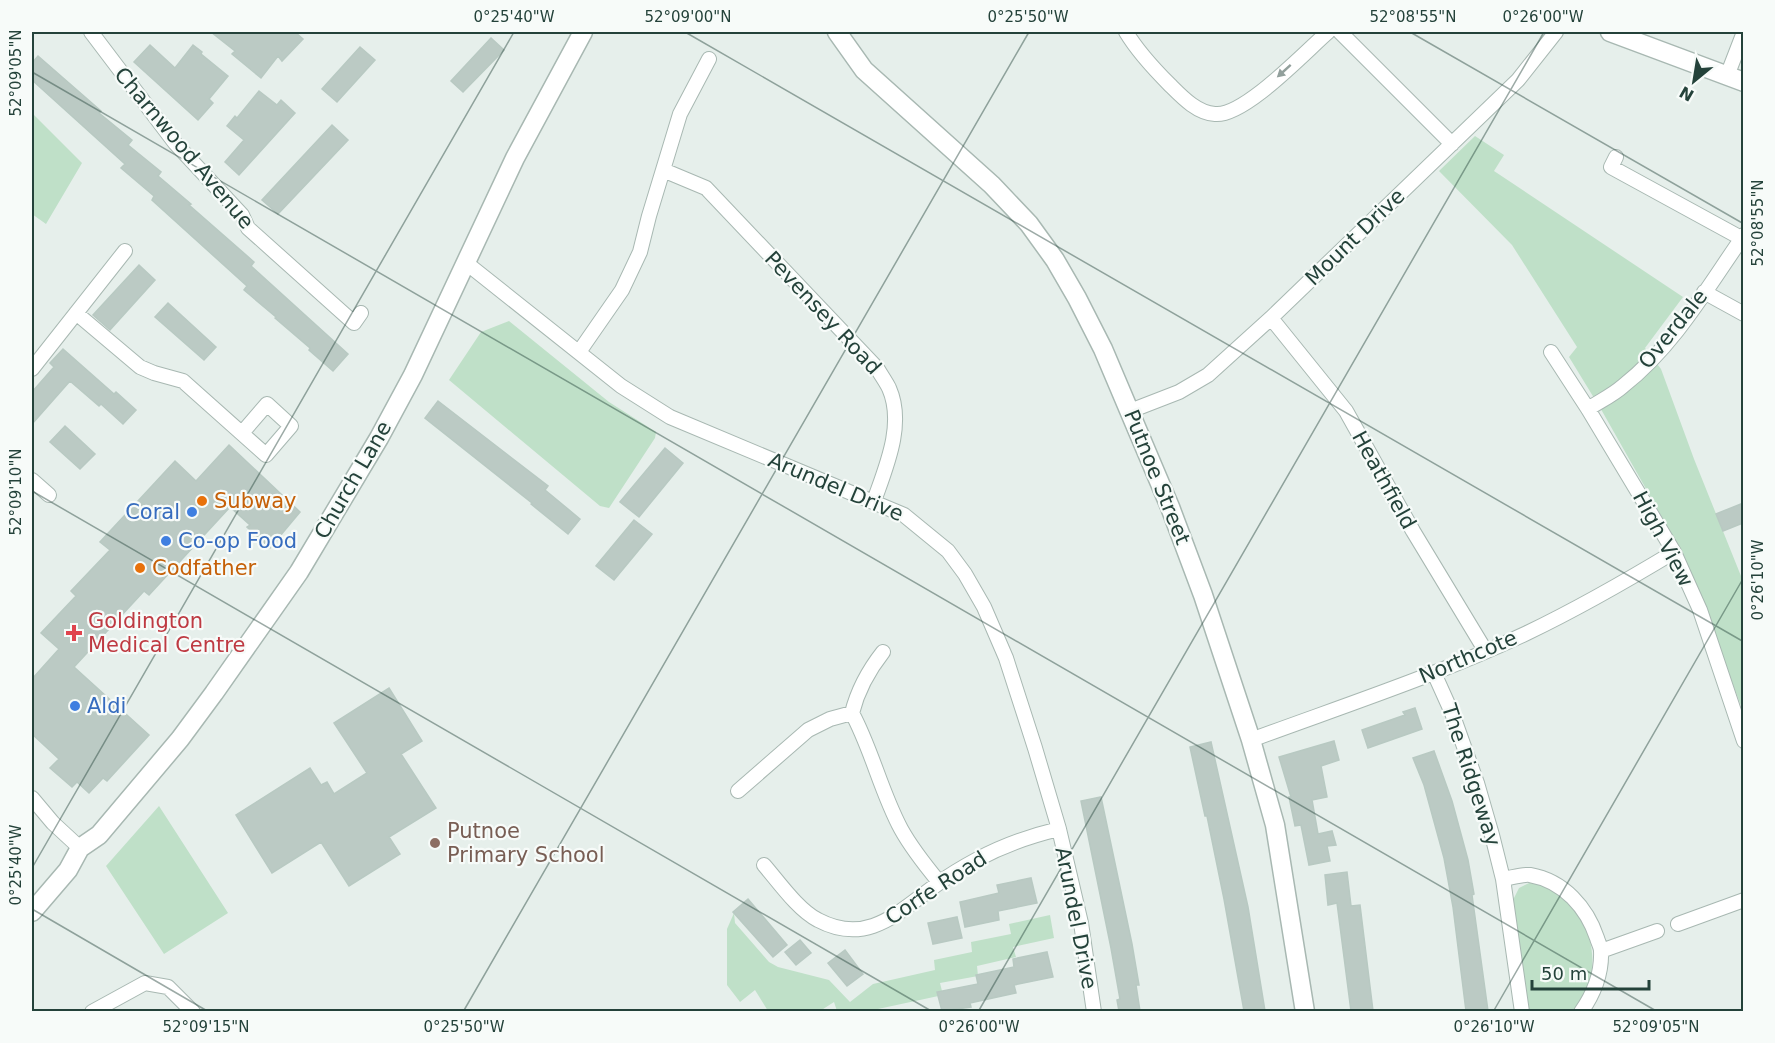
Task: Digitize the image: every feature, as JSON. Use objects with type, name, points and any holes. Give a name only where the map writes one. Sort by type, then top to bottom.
[{"type":"street","name":"Charnwood Avenue","points":[[92,32],[175,143],[242,215],[248,228],[354,323],[361,313]]},
{"type":"street","name":"Church Lane","points":[[32,912],[68,870],[80,848],[99,835],[180,739],[299,572],[379,438],[413,375],[515,158],[583,32]]},
{"type":"street","name":"Putnoe Street","points":[[837,32],[864,70],[993,185],[1029,224],[1055,260],[1103,349],[1170,507],[1195,573],[1251,740],[1275,825],[1305,1011]]},
{"type":"street","points":[[1126,32],[1146,61],[1178,93],[1197,108],[1215,114],[1232,112],[1252,100],[1328,32]]},
{"type":"street","points":[[1340,32],[1452,144]]},
{"type":"street","name":"Mount Drive","points":[[1130,411],[1179,392],[1208,375],[1271,318],[1518,80],[1556,32]]},
{"type":"street","points":[[1610,32],[1735,79],[1743,32]]},
{"type":"street","points":[[579,352],[622,290],[640,252],[680,114],[709,59]]},
{"type":"street","points":[[1616,157],[1611,167],[1742,237]]},
{"type":"street","name":"Pevensey Road","points":[[663,170],[706,188],[877,368],[890,390],[895,414],[893,440],[874,501]]},
{"type":"street","name":"Overdale","points":[[1588,409],[1622,387],[1645,367],[1670,340],[1742,237]]},
{"type":"street","points":[[32,369],[125,251]]},
{"type":"street","name":"Arundel Drive","points":[[465,262],[621,386],[670,417],[904,515],[929,533],[948,551],[965,574],[984,607],[1006,658],[1059,829],[1081,923],[1094,1011]]},
{"type":"street","points":[[1704,292],[1743,314]]},
{"type":"street","points":[[76,313],[140,367],[183,381],[242,433]]},
{"type":"street","name":"Heathfield","points":[[1271,318],[1346,411],[1413,531],[1485,650]]},
{"type":"street","name":"High View","points":[[1551,352],[1674,552],[1700,610],[1743,741]]},
{"type":"street","points":[[32,480],[49,495]]},
{"type":"street","name":"Northcote","points":[[1251,740],[1434,673],[1526,633],[1674,552]]},
{"type":"street","points":[[883,652],[869,669],[857,693],[852,713],[863,733],[889,804],[901,829],[918,858],[939,882]]},
{"type":"street","name":"The Ridgeway","points":[[1434,673],[1452,712],[1477,783],[1503,879],[1522,1011]]},
{"type":"street","points":[[738,791],[808,730],[830,719],[852,713]]},
{"type":"street","points":[[32,798],[53,823],[80,848]]},
{"type":"street","name":"Corfe Road","points":[[764,864],[796,902],[816,919],[837,928],[861,930],[879,925],[903,911],[939,882],[978,859],[1020,839],[1059,829]]},
{"type":"street","points":[[1503,879],[1529,875],[1557,885],[1576,900],[1592,921],[1601,951],[1592,996],[1581,1011]]},
{"type":"street","points":[[1678,924],[1743,900]]},
{"type":"street","points":[[1601,951],[1657,931]]},
{"type":"street","points":[[92,1011],[145,983],[168,987],[194,1011]]},
{"type":"green space","points":[[32,113],[82,163],[46,224],[32,214]]},
{"type":"green space","points":[[1475,136],[1504,155],[1494,171],[1683,297],[1645,348],[1661,369],[1743,581],[1743,711],[1684,556],[1569,357],[1577,347],[1512,245],[1439,171]]},
{"type":"green space","points":[[509,321],[609,402],[656,432],[655,438],[609,508],[600,506],[449,380],[481,332]]},
{"type":"green space","points":[[159,806],[228,913],[164,954],[106,866]]},
{"type":"green space","points":[[1531,882],[1551,888],[1565,898],[1583,921],[1588,934],[1592,949],[1591,978],[1585,995],[1572,1011],[1528,1011],[1512,902],[1519,888]]},
{"type":"green space","points":[[734,913],[735,923],[769,962],[778,967],[829,980],[850,1002],[873,984],[935,970],[934,960],[972,952],[971,942],[1011,934],[1009,924],[1050,915],[1054,938],[1013,947],[1016,957],[977,966],[978,976],[940,983],[943,995],[873,1011],[837,1011],[834,1002],[820,1011],[768,1011],[755,990],[740,1002],[727,985],[727,929]]},
{"type":"building","points":[[211,32],[295,32],[303,39],[282,61],[278,56],[261,78],[232,54],[235,51]]},
{"type":"building","points":[[491,38],[504,50],[463,92],[451,81]]},
{"type":"building","points":[[150,45],[175,68],[193,45],[228,76],[209,99],[213,103],[198,120],[134,62]]},
{"type":"building","points":[[360,47],[375,60],[337,102],[322,89]]},
{"type":"building","points":[[38,56],[101,111],[99,113],[132,140],[128,145],[161,172],[158,176],[254,262],[251,266],[348,354],[333,371],[244,290],[247,286],[152,200],[154,196],[121,168],[125,164],[32,80],[32,63]]},
{"type":"building","points":[[259,91],[277,105],[281,100],[295,113],[239,175],[225,162],[244,140],[227,126],[235,116],[237,118]]},
{"type":"building","points":[[332,125],[348,140],[278,214],[262,200]]},
{"type":"building","points":[[139,265],[155,280],[110,330],[93,315]]},
{"type":"building","points":[[168,303],[216,347],[204,360],[155,317]]},
{"type":"building","points":[[63,349],[114,394],[116,392],[136,410],[123,424],[70,381],[32,424],[32,392],[54,367],[50,363]]},
{"type":"building","points":[[438,401],[548,486],[545,490],[580,519],[568,534],[425,418]]},
{"type":"building","points":[[65,426],[95,454],[80,469],[50,442]]},
{"type":"building","points":[[229,445],[300,512],[270,548],[230,507],[149,595],[144,591],[74,667],[149,735],[107,781],[103,778],[89,793],[77,782],[72,787],[50,768],[59,759],[32,734],[32,679],[59,649],[41,633],[76,596],[71,591],[110,550],[100,542],[175,461],[196,481]]},
{"type":"building","points":[[665,448],[683,463],[639,517],[620,502]]},
{"type":"building","points":[[1743,503],[1743,523],[1723,531],[1716,514]]},
{"type":"building","points":[[634,520],[652,534],[614,580],[596,566]]},
{"type":"building","points":[[389,688],[422,741],[401,754],[436,808],[389,837],[400,854],[349,886],[321,842],[272,873],[236,815],[310,768],[321,785],[327,782],[334,794],[367,773],[334,723]]},
{"type":"building","points":[[1415,708],[1422,729],[1368,748],[1362,730],[1405,715],[1403,712]]},
{"type":"building","points":[[1334,741],[1339,760],[1321,766],[1327,797],[1312,800],[1318,834],[1332,831],[1336,845],[1327,846],[1330,861],[1309,865],[1301,825],[1295,826],[1289,797],[1291,797],[1279,757]]},
{"type":"building","points":[[1211,742],[1248,907],[1265,1011],[1244,1011],[1224,899],[1190,747]]},
{"type":"building","points":[[1434,751],[1452,801],[1468,860],[1488,1011],[1466,1011],[1453,907],[1444,858],[1424,785],[1413,758]]},
{"type":"building","points":[[1101,797],[1132,944],[1139,985],[1136,985],[1140,1011],[1119,1011],[1117,1000],[1120,999],[1111,948],[1081,801]]},
{"type":"building","points":[[1347,872],[1351,906],[1360,905],[1373,1011],[1351,1011],[1337,903],[1328,905],[1325,875]]},
{"type":"building","points":[[1031,878],[1037,903],[998,911],[999,920],[965,927],[960,902],[999,893],[997,885]]},
{"type":"building","points":[[748,899],[787,945],[773,957],[733,912]]},
{"type":"building","points":[[957,917],[962,938],[933,944],[928,923]]},
{"type":"building","points":[[800,940],[811,953],[796,965],[785,952]]},
{"type":"building","points":[[845,950],[863,974],[847,986],[828,963]]},
{"type":"building","points":[[1047,952],[1053,977],[1014,985],[1016,993],[970,1003],[971,1007],[942,1011],[937,992],[978,984],[976,975],[1014,967],[1013,959]]},
{"type":"place","name":"Subway","points":[[202,501]]},
{"type":"place","name":"Coral","points":[[192,512]]},
{"type":"place","name":"Co-op Food","points":[[166,541]]},
{"type":"place","name":"Codfather","points":[[140,568]]},
{"type":"place","name":"Goldington Medical Centre","points":[[74,633]]},
{"type":"place","name":"Aldi","points":[[75,706]]},
{"type":"place","name":"Putnoe Primary School","points":[[435,843]]}]
